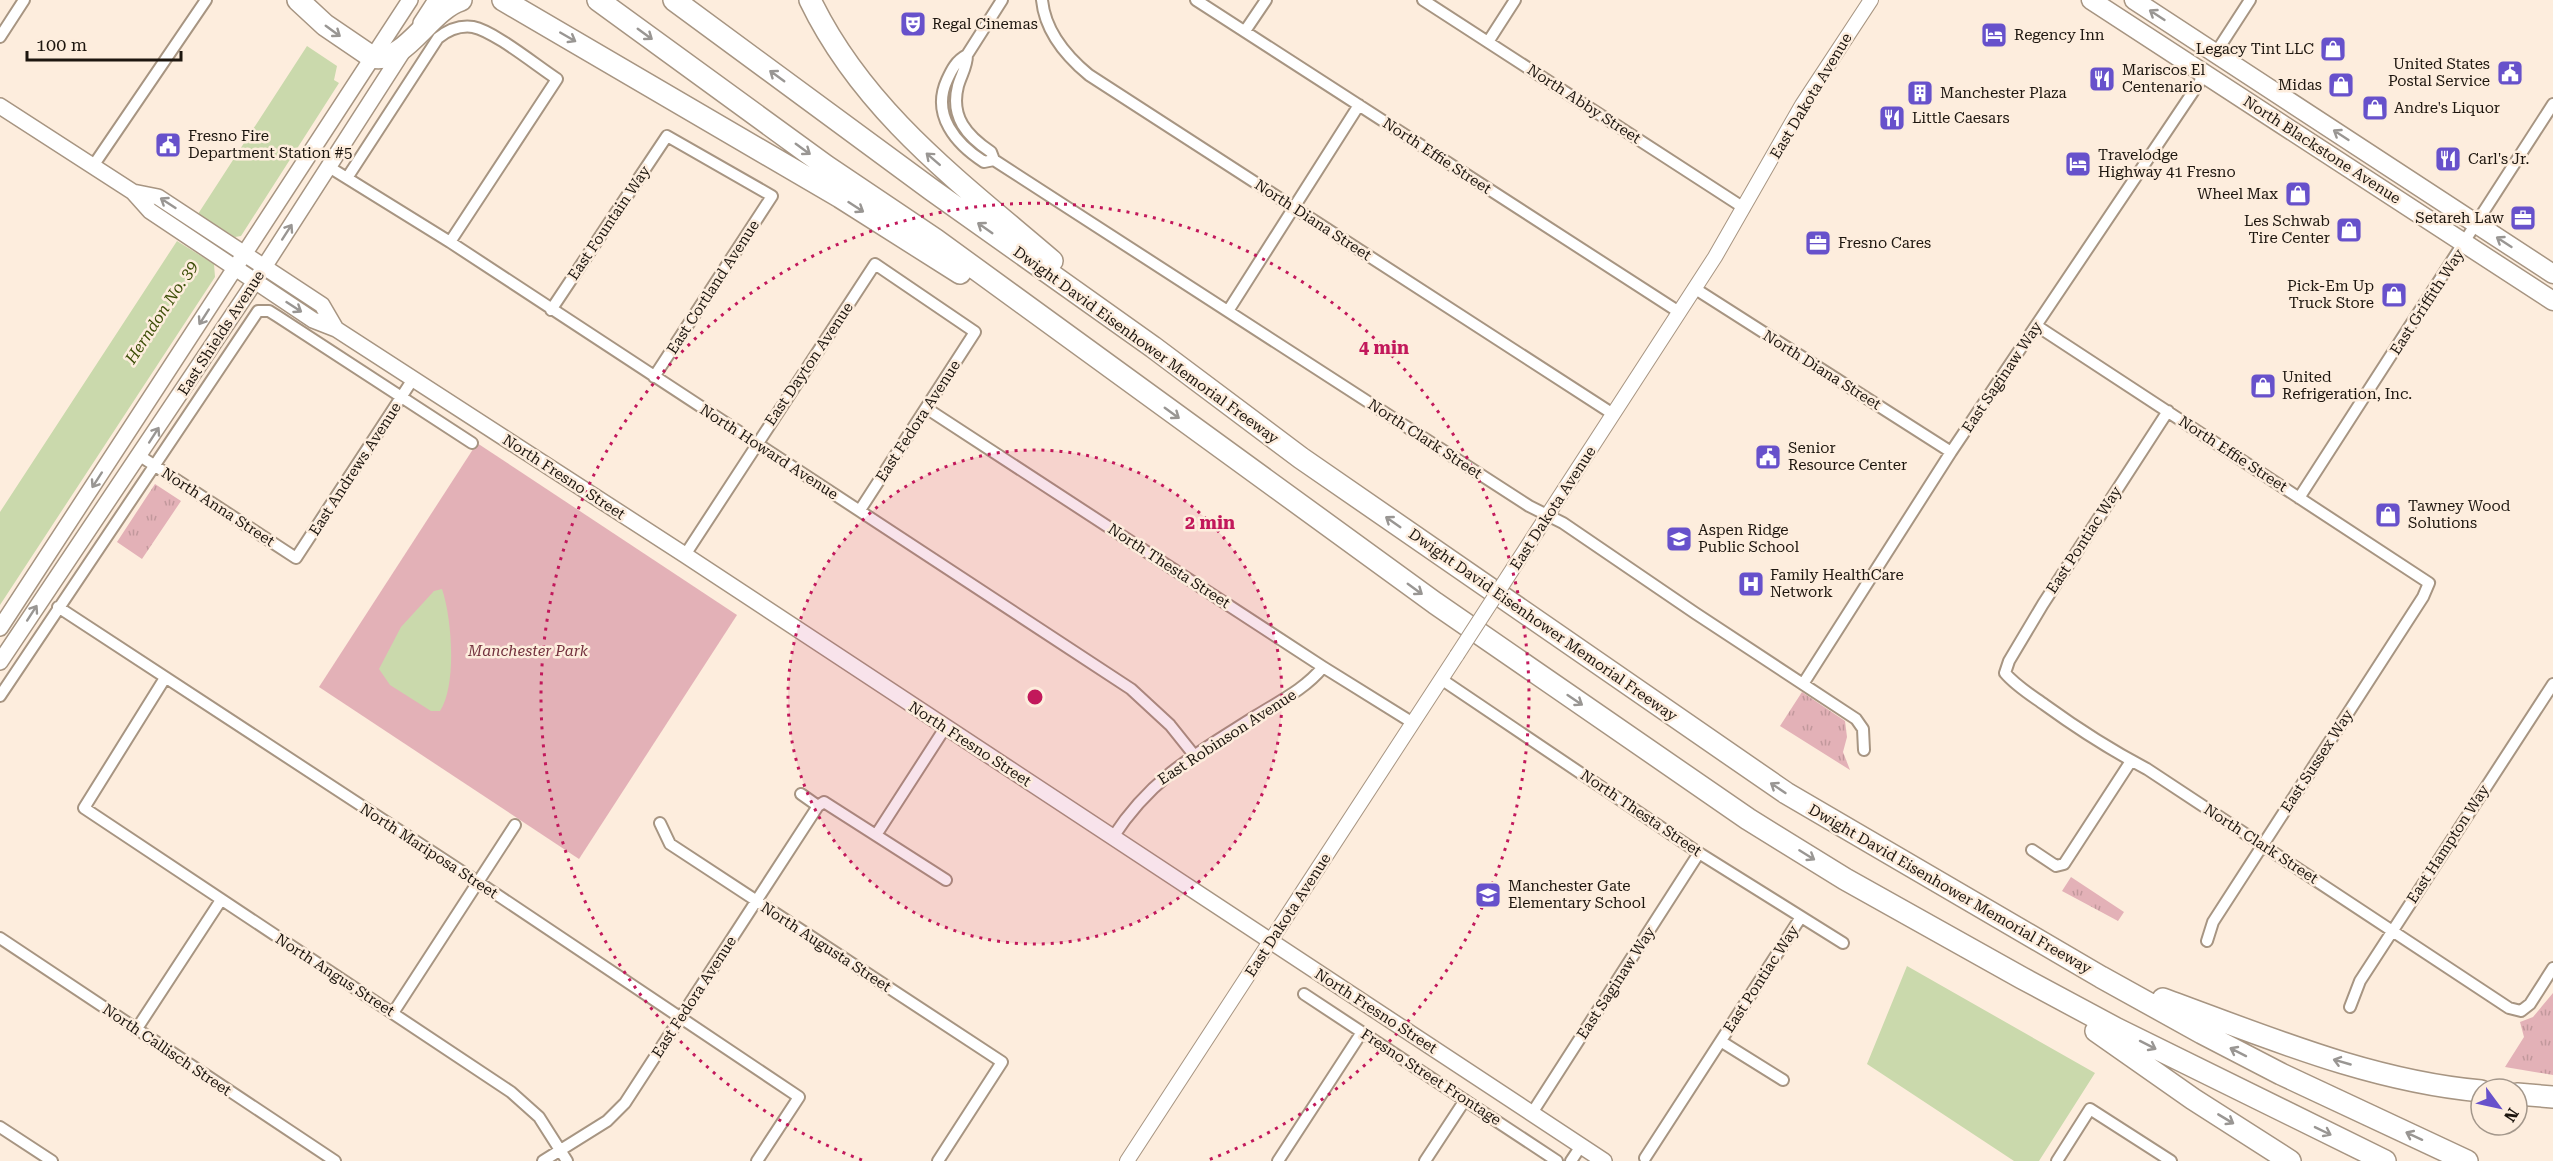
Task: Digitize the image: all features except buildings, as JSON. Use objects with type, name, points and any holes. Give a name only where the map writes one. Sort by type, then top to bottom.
[{"type":"highway","points":[[298,0],[325,25],[372,57],[383,58],[405,48],[441,11],[461,0]]},
{"type":"highway","points":[[503,0],[840,197],[1125,379]]},
{"type":"highway","points":[[598,0],[826,166],[936,240],[1435,603],[1748,819],[1845,879],[2022,978],[2117,1029],[2385,1161]]},
{"type":"highway","name":"Dwight David Eisenhower Memorial Freeway","points":[[674,0],[932,190],[1153,347],[1301,458],[1786,793],[2101,977],[2281,1074],[2467,1161]]},
{"type":"highway","points":[[810,0],[848,64],[904,132],[1153,347]]},
{"type":"highway","points":[[2101,977],[2312,1053],[2385,1074],[2469,1090]]},
{"type":"highway","points":[[2022,978],[2193,1099],[2290,1161]]},
{"type":"highway","points":[[2529,1095],[2553,1097]]},
{"type":"main road","name":"East Shields Avenue","points":[[0,628],[410,0]]},
{"type":"main road","name":"East Shields Avenue","points":[[0,662],[94,520],[140,456],[436,0]]},
{"type":"main road","name":"North Blackstone Avenue","points":[[2091,0],[2553,301]]},
{"type":"main road","name":"North Blackstone Avenue","points":[[2134,0],[2553,274]]},
{"type":"main road","points":[[2154,41],[2171,39],[2205,59],[2211,59],[2216,54]]},
{"type":"main road","points":[[2205,74],[2210,69],[2218,69],[2263,97],[2288,101]]},
{"type":"main road","name":"North Fresno Street","points":[[0,106],[133,192],[150,211],[314,320],[336,328],[685,555],[1604,1161]]},
{"type":"main road","name":"North Fresno Street","points":[[133,192],[158,197],[228,242],[322,305],[336,328]]},
{"type":"main road","points":[[140,456],[135,443],[165,393],[180,355]]},
{"type":"street","points":[[0,37],[24,0]]},
{"type":"street","points":[[93,166],[206,0]]},
{"type":"street","points":[[967,55],[1002,0]]},
{"type":"street","name":"North Diana Street","points":[[1042,0],[1047,20],[1055,37],[1074,63],[1089,75],[1613,414]]},
{"type":"street","name":"North Effie Street","points":[[1196,0],[1679,312]]},
{"type":"street","points":[[1245,32],[1266,0]]},
{"type":"street","name":"North Abby Street","points":[[1423,0],[1744,208]]},
{"type":"street","points":[[1488,42],[1515,0]]},
{"type":"street","name":"East Dakota Avenue","points":[[1127,1161],[1679,312],[1744,208],[1802,105],[1871,0]]},
{"type":"street","points":[[2216,54],[2250,0]]},
{"type":"street","points":[[347,178],[438,38],[458,27],[478,28],[557,79],[450,242]]},
{"type":"street","name":"North Clark Street","points":[[994,160],[984,162],[971,153],[952,132],[943,116],[941,97],[944,86],[958,60],[967,55],[967,64],[959,84],[956,102],[960,122],[970,137],[991,152],[994,160],[1529,506],[1563,523],[1856,719],[1863,729],[1864,750]]},
{"type":"street","name":"East Saginaw Way","points":[[1803,684],[1951,452],[2205,74]]},
{"type":"street","name":"East Griffith Way","points":[[2300,498],[2553,104]]},
{"type":"street","points":[[1228,310],[1359,105]]},
{"type":"street","name":"East Fountain Way","points":[[551,310],[667,136],[772,196]]},
{"type":"street","name":"North Howard Avenue","points":[[329,167],[450,242],[1131,689],[1170,725],[1194,755]]},
{"type":"street","name":"East Cortland Avenue","points":[[654,377],[772,196]]},
{"type":"street","name":"East Dayton Avenue","points":[[685,555],[875,264],[975,332]]},
{"type":"street","name":"North Diana Street","points":[[1694,288],[1951,452]]},
{"type":"street","points":[[0,696],[258,311],[269,311],[278,316],[471,443]]},
{"type":"street","name":"North Effie Street","points":[[2037,326],[2429,583]]},
{"type":"street","name":"East Fedora Avenue","points":[[860,510],[975,332]]},
{"type":"street","name":"East Andrews Avenue","points":[[296,558],[413,379]]},
{"type":"street","name":"North Thesta Street","points":[[926,408],[1323,667],[1413,723]]},
{"type":"street","name":"East Pontiac Way","points":[[2005,673],[2009,661],[2043,604],[2168,411]]},
{"type":"street","name":"North Anna Street","points":[[140,456],[296,558]]},
{"type":"street","name":"East Sussex Way","points":[[2207,941],[2212,922],[2423,597],[2429,583]]},
{"type":"street","name":"North Mariposa Street","points":[[58,607],[478,882],[799,1097],[756,1161]]},
{"type":"street","name":"East Robinson Avenue","points":[[1113,837],[1138,802],[1157,782],[1194,755],[1302,688],[1323,667]]},
{"type":"street","name":"North Clark Street","points":[[2005,673],[2012,682],[2064,719],[2262,845],[2509,1008],[2521,1011],[2530,1004],[2553,968]]},
{"type":"street","name":"North Angus Street","points":[[165,678],[84,808],[526,1104],[539,1117],[567,1161]]},
{"type":"street","name":"North Thesta Street","points":[[1441,679],[1699,853],[1843,944]]},
{"type":"street","name":"East Hampton Way","points":[[2350,1007],[2360,981],[2392,930],[2553,684]]},
{"type":"street","points":[[876,835],[945,728]]},
{"type":"street","points":[[2032,850],[2056,866],[2064,864],[2131,761]]},
{"type":"street","points":[[801,794],[818,806],[824,802],[946,880]]},
{"type":"street","name":"East Fedora Avenue","points":[[543,1161],[607,1121],[625,1103],[818,806]]},
{"type":"street","name":"North Augusta Street","points":[[660,823],[670,844],[1002,1062],[938,1161]]},
{"type":"street","points":[[393,1013],[515,825]]},
{"type":"street","name":"East Saginaw Way","points":[[1533,1113],[1699,853]]},
{"type":"street","points":[[136,1030],[221,900]]},
{"type":"street","name":"East Pontiac Way","points":[[1645,1158],[1801,917]]},
{"type":"street","name":"North Callisch Street","points":[[0,938],[335,1161]]},
{"type":"street","name":"Fresno Street Frontage","points":[[1304,994],[1557,1161]]},
{"type":"street","points":[[1278,1161],[1362,1032]]},
{"type":"street","name":"East Pontiac Way","points":[[1722,1041],[1783,1080]]},
{"type":"street","points":[[1425,1161],[1465,1100]]},
{"type":"street","points":[[2057,1161],[2090,1108],[2171,1161]]},
{"type":"street","points":[[0,1127],[52,1161]]},
{"type":"street","points":[[1571,1161],[1581,1146]]},
{"type":"green space","name":"Manchester Park","points":[[477,443],[737,615],[579,859],[319,687]]},
{"type":"green space","points":[[155,484],[181,501],[142,559],[117,542]]},
{"type":"green space","points":[[1802,692],[1845,721],[1847,737],[1843,752],[1850,770],[1780,726]]},
{"type":"green space","points":[[2071,877],[2124,912],[2118,921],[2062,891]]},
{"type":"green space","points":[[2553,993],[2553,1075],[2505,1067],[2524,1037],[2520,1022],[2533,1017]]},
{"type":"water","points":[[307,46],[337,66],[334,80],[339,83],[241,236],[235,237],[198,214]]},
{"type":"water","name":"Herndon No. 39","points":[[177,241],[214,264],[215,277],[0,605],[0,512]]},
{"type":"water","points":[[442,589],[450,633],[451,669],[449,685],[440,711],[431,711],[390,685],[379,669],[401,627],[434,591]]},
{"type":"water","points":[[1907,966],[2095,1073],[2039,1161],[2014,1161],[1867,1064]]},
{"type":"place","name":"Regal Cinemas","points":[[913,24]]},
{"type":"place","name":"Regency Inn","points":[[1994,35]]},
{"type":"place","name":"Legacy Tint LLC","points":[[2333,49]]},
{"type":"place","name":"United States Postal Service","points":[[2510,73]]},
{"type":"place","name":"Mariscos El Centenario","points":[[2102,79]]},
{"type":"place","name":"Midas","points":[[2341,85]]},
{"type":"place","name":"Manchester Plaza","points":[[1920,93]]},
{"type":"place","name":"Andre's Liquor","points":[[2375,108]]},
{"type":"place","name":"Little Caesars","points":[[1892,118]]},
{"type":"place","name":"Fresno Fire Department Station #5","points":[[168,145]]},
{"type":"place","name":"Carl's Jr.","points":[[2448,159]]},
{"type":"place","name":"Travelodge Highway 41 Fresno","points":[[2078,164]]},
{"type":"place","name":"Wheel Max","points":[[2298,194]]},
{"type":"place","name":"Setareh Law","points":[[2523,218]]},
{"type":"place","name":"Les Schwab Tire Center","points":[[2349,230]]},
{"type":"place","name":"Fresno Cares","points":[[1818,243]]},
{"type":"place","name":"Pick-Em Up Truck Store","points":[[2394,295]]},
{"type":"place","name":"United Refrigeration, Inc.","points":[[2263,386]]},
{"type":"place","name":"Senior Resource Center","points":[[1768,457]]},
{"type":"place","name":"Tawney Wood Solutions","points":[[2388,515]]},
{"type":"place","name":"Aspen Ridge Public School","points":[[1679,539]]},
{"type":"place","name":"Family HealthCare Network","points":[[1751,584]]},
{"type":"place","name":"Manchester Gate Elementary School","points":[[1488,895]]}]
